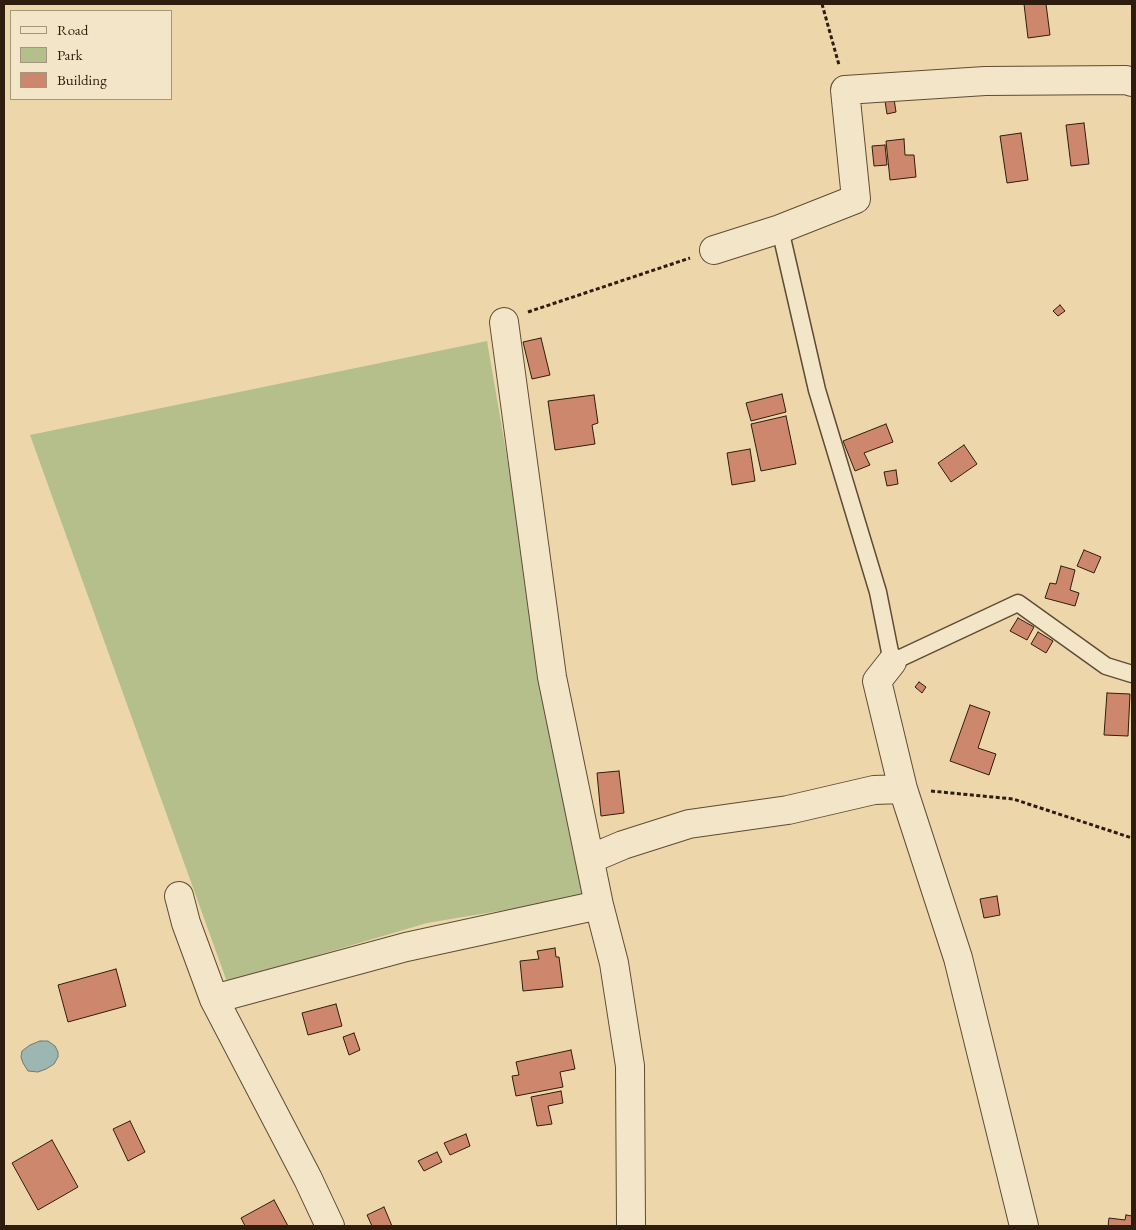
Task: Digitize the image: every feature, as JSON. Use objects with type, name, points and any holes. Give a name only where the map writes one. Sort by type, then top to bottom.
[{"type":"street","points":[[714,250],[780,228],[856,199],[845,90],[985,80],[1126,80],[1132,82]]},
{"type":"street","points":[[504,322],[552,678],[599,905],[614,963],[630,1066],[631,1226]]},
{"type":"street","points":[[892,662],[876,682],[903,789],[958,958],[1024,1226]]},
{"type":"street","points":[[590,859],[689,824],[788,810],[874,790],[903,789]]},
{"type":"street","points":[[179,896],[186,923],[214,999],[308,1179],[330,1226]]},
{"type":"street","points":[[214,999],[406,946],[599,905]]},
{"type":"lane","points":[[780,228],[817,390],[878,592],[892,662],[1018,603],[1106,666],[1132,674]]},
{"type":"path","points":[[822,4],[845,90]]},
{"type":"path","points":[[504,322],[522,314],[714,250]]},
{"type":"path","points":[[903,789],[1013,799],[1132,838]]},
{"type":"green space","points":[[487,341],[583,897],[427,923],[227,982],[30,435]]},
{"type":"water","points":[[40,1041],[48,1041],[55,1046],[58,1057],[54,1064],[46,1069],[38,1072],[28,1071],[21,1057],[22,1051]]},
{"type":"building","points":[[1024,4],[1046,4],[1050,35],[1028,38]]},
{"type":"building","points":[[894,99],[896,112],[887,114],[885,101]]},
{"type":"building","points":[[1084,123],[1089,164],[1071,166],[1066,125]]},
{"type":"building","points":[[1021,133],[1028,180],[1007,183],[1000,136]]},
{"type":"building","points":[[904,139],[905,155],[914,155],[916,177],[890,180],[886,141]]},
{"type":"building","points":[[885,145],[887,165],[874,166],[872,146]]},
{"type":"building","points":[[1060,305],[1065,311],[1058,316],[1053,311]]},
{"type":"building","points":[[541,338],[550,375],[532,379],[523,342]]},
{"type":"building","points":[[782,394],[786,412],[751,421],[746,403]]},
{"type":"building","points":[[594,395],[598,423],[592,425],[595,444],[555,450],[548,401]]},
{"type":"building","points":[[786,416],[796,464],[761,471],[751,424]]},
{"type":"building","points":[[886,424],[893,442],[864,453],[870,465],[855,471],[843,441]]},
{"type":"building","points":[[964,445],[977,464],[951,482],[938,463]]},
{"type":"building","points":[[750,449],[755,481],[732,485],[727,453]]},
{"type":"building","points":[[896,470],[898,484],[887,486],[884,472]]},
{"type":"building","points":[[1084,550],[1101,557],[1094,573],[1077,566]]},
{"type":"building","points":[[1061,566],[1075,570],[1070,590],[1079,593],[1075,606],[1045,598],[1050,583],[1056,584]]},
{"type":"building","points":[[1018,618],[1034,627],[1027,640],[1010,631]]},
{"type":"building","points":[[1038,632],[1053,641],[1046,653],[1031,644]]},
{"type":"building","points":[[919,682],[926,687],[922,693],[915,687]]},
{"type":"building","points":[[1107,693],[1130,694],[1128,736],[1104,735]]},
{"type":"building","points":[[970,705],[990,712],[978,748],[996,754],[989,775],[950,761]]},
{"type":"building","points":[[619,771],[624,813],[601,816],[597,773]]},
{"type":"building","points":[[997,896],[1000,915],[984,918],[980,899]]},
{"type":"building","points":[[555,948],[556,957],[559,957],[563,987],[523,991],[520,961],[539,959],[537,951]]},
{"type":"building","points":[[116,969],[126,1006],[68,1022],[58,985]]},
{"type":"building","points":[[336,1004],[342,1026],[308,1035],[302,1013]]},
{"type":"building","points":[[354,1033],[360,1050],[349,1055],[343,1037]]},
{"type":"building","points":[[571,1050],[575,1069],[560,1072],[563,1087],[516,1096],[512,1076],[519,1075],[516,1062]]},
{"type":"building","points":[[561,1091],[563,1103],[548,1106],[552,1124],[537,1126],[531,1097]]},
{"type":"building","points":[[130,1121],[145,1152],[128,1161],[113,1129]]},
{"type":"building","points":[[466,1134],[470,1146],[450,1155],[444,1143]]},
{"type":"building","points":[[52,1140],[78,1187],[38,1210],[12,1163]]},
{"type":"building","points":[[437,1152],[442,1162],[424,1171],[418,1161]]},
{"type":"building","points":[[274,1200],[288,1226],[245,1226],[241,1218]]},
{"type":"building","points":[[384,1207],[392,1226],[372,1226],[367,1215]]},
{"type":"building","points":[[1126,1215],[1132,1216],[1132,1226],[1108,1226],[1109,1218],[1125,1220]]}]
